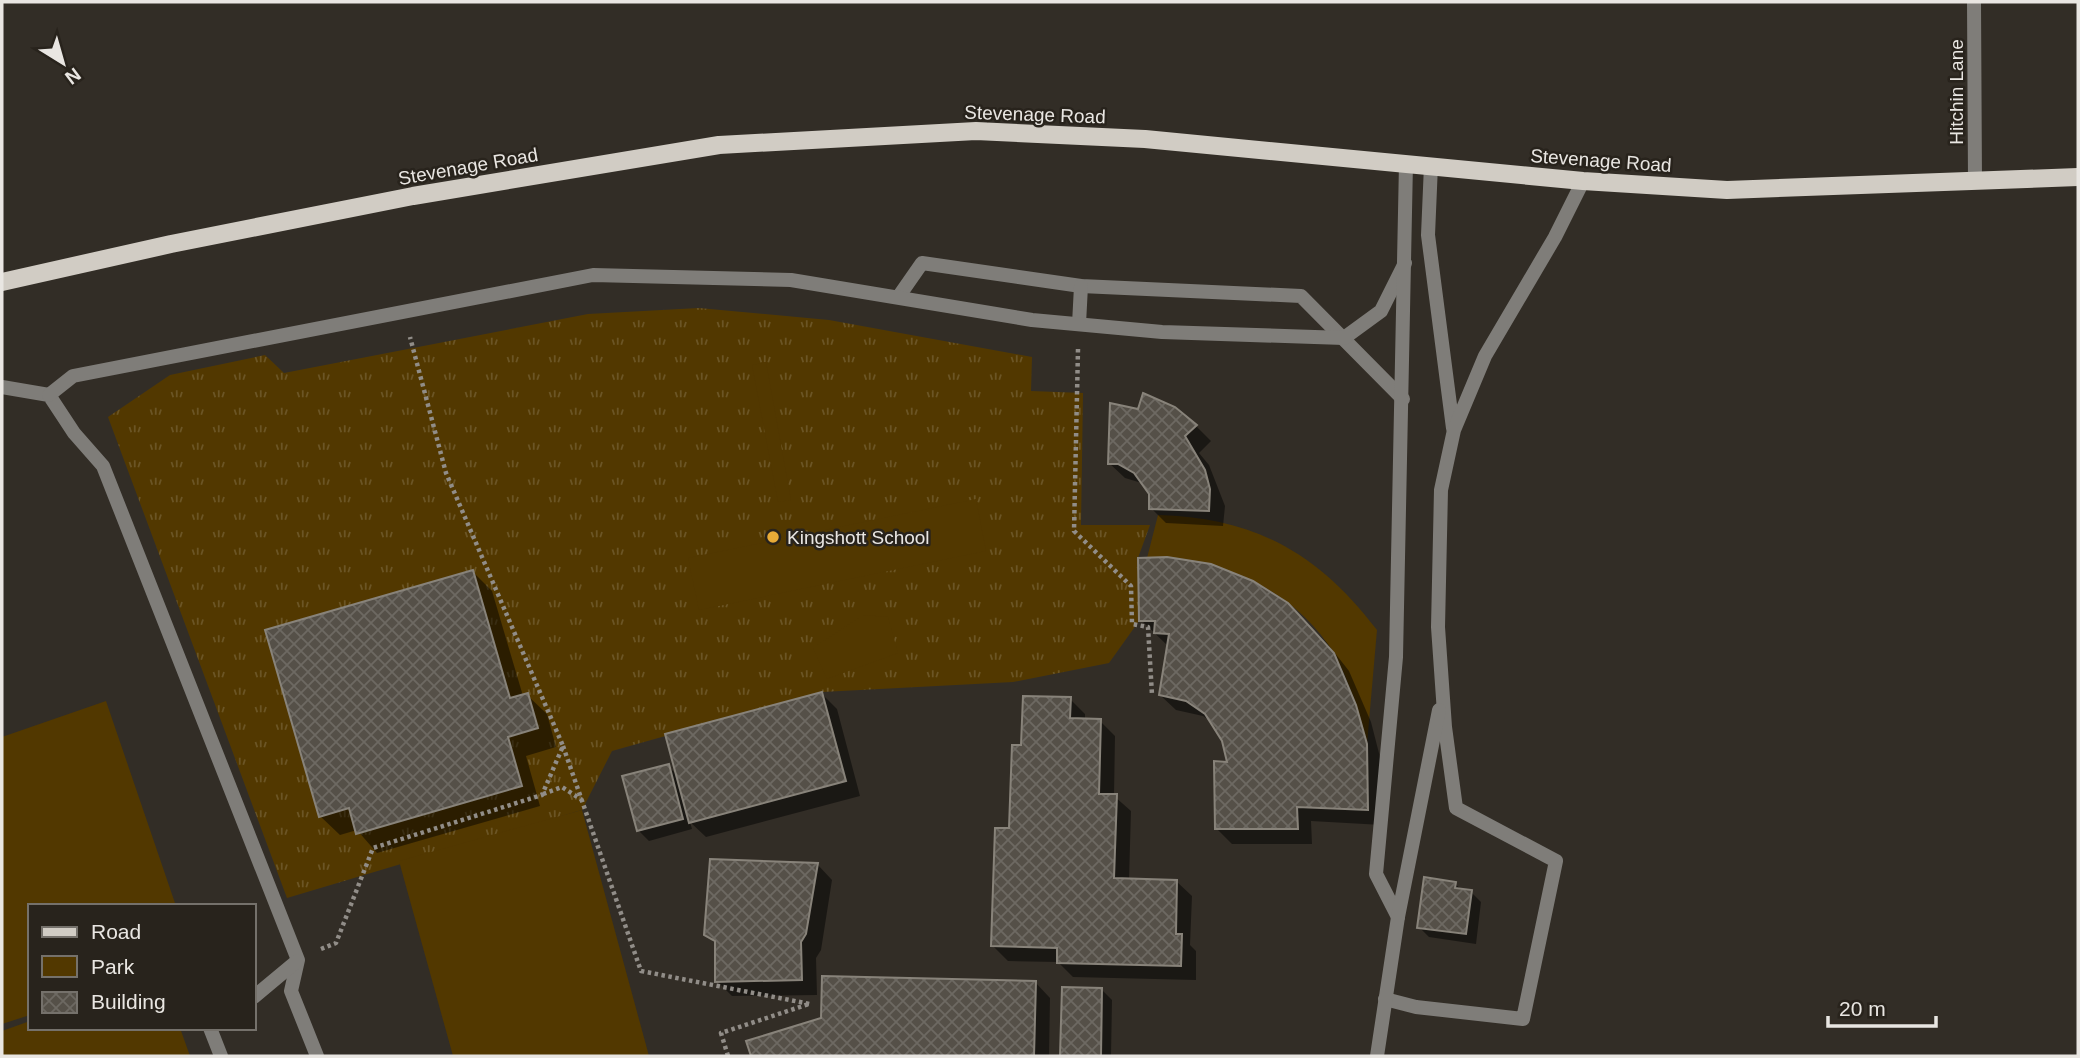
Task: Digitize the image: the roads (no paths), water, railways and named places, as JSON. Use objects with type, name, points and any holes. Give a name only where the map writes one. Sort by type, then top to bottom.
[{"type":"main road","name":"Stevenage Road","points":[[2,282],[171,244],[413,195],[719,145],[976,131],[1145,139],[1583,181],[1727,190],[2078,177]]},
{"type":"street","name":"Hitchin Lane","points":[[1974,2],[1975,182]]},
{"type":"street","points":[[1398,917],[1376,873],[1396,657],[1406,163]]},
{"type":"street","points":[[1432,165],[1428,235],[1454,430]]},
{"type":"street","points":[[1385,999],[1416,1007],[1523,1019],[1556,862],[1456,808],[1438,627],[1441,490],[1454,430],[1485,356],[1555,237],[1583,181]]},
{"type":"street","points":[[899,296],[922,263],[1081,286],[1301,296],[1403,399]]},
{"type":"street","points":[[49,395],[73,376],[593,275],[791,280],[1032,320],[1162,332],[1344,338],[1381,311],[1405,263]]},
{"type":"street","points":[[1079,324],[1081,286]]},
{"type":"street","points":[[2,387],[49,395],[74,433],[103,466],[299,960],[290,991],[317,1056]]},
{"type":"street","points":[[1377,1056],[1398,917],[1443,692]]},
{"type":"street","points":[[256,995],[299,960]]},
{"type":"street","points":[[211,1030],[222,1056]]},
{"type":"place","name":"Kingshott School","points":[[773,537]]}]
